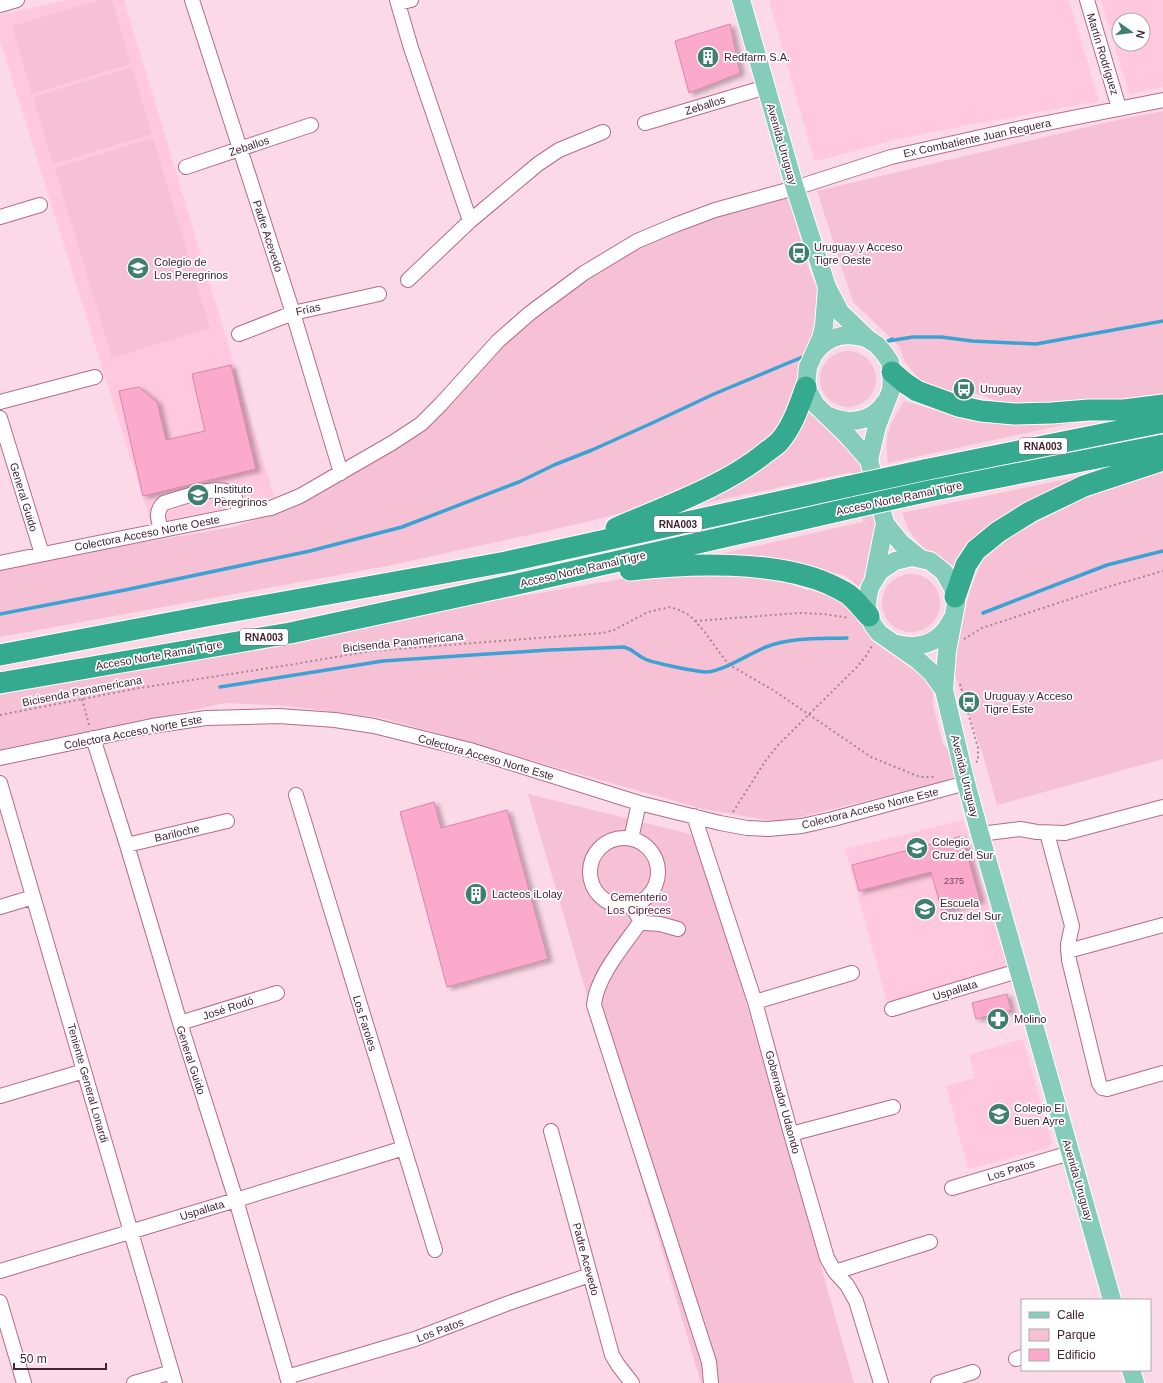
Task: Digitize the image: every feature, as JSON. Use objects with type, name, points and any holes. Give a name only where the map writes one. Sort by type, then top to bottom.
[{"type":"highway","points":[[892,372],[917,391],[958,406],[981,411],[1014,414],[1037,414],[1089,410],[1124,410],[1163,405]]},
{"type":"highway","points":[[506,562],[600,535],[731,476],[755,461],[779,442],[792,425],[806,388]]},
{"type":"highway","name":"Acceso Norte Ramal Tigre","points":[[0,655],[506,562],[924,470],[1163,422]]},
{"type":"highway","name":"Acceso Norte Ramal Tigre","points":[[0,683],[290,633],[526,582],[929,491],[1163,445]]},
{"type":"highway","points":[[954,607],[966,565],[976,550],[998,532],[1030,512],[1084,486],[1163,460]]},
{"type":"highway","points":[[526,582],[656,567],[707,566],[776,570],[813,578],[834,586],[848,594],[874,624]]},
{"type":"main road","name":"Avenida Uruguay","points":[[741,0],[795,188],[827,287],[840,312],[868,339],[877,345],[890,362],[892,372],[891,390],[877,426],[869,460]]},
{"type":"main road","name":"Avenida Uruguay","points":[[827,287],[824,326],[821,338],[811,359],[807,375],[806,388],[811,399],[821,411],[847,435],[869,460],[885,523],[901,543],[921,559]]},
{"type":"main road","name":"Avenida Uruguay","points":[[811,359],[823,344],[831,339],[850,335],[868,339]]},
{"type":"main road","name":"Avenida Uruguay","points":[[821,411],[836,420],[845,422],[862,420],[877,411],[888,398]]},
{"type":"main road","name":"Avenida Uruguay","points":[[885,523],[867,606],[874,624],[887,639],[919,661],[931,672],[944,690]]},
{"type":"main road","name":"Avenida Uruguay","points":[[874,578],[880,571],[895,561],[912,557],[930,561],[944,572],[950,580],[954,607],[947,651],[944,690],[966,783],[980,834],[1112,1299]]},
{"type":"main road","name":"Avenida Uruguay","points":[[896,644],[916,646],[934,640],[949,626],[954,607]]},
{"type":"main road","points":[[1131,1371],[1135,1383]]},
{"type":"street","points":[[0,5],[16,0]]},
{"type":"street","name":"Padre Acevedo","points":[[192,0],[293,313],[341,473]]},
{"type":"street","name":"Martín Rodríguez","points":[[1087,0],[1119,108]]},
{"type":"street","points":[[402,1],[411,48],[470,221]]},
{"type":"street","name":"Zeballos","points":[[645,123],[766,87]]},
{"type":"street","name":"Ex Combatiente Juan Reguera","points":[[795,188],[891,157],[1012,130],[1163,100]]},
{"type":"street","name":"Zeballos","points":[[186,167],[311,125]]},
{"type":"street","points":[[408,280],[470,221],[538,164],[559,150],[603,132]]},
{"type":"street","name":"Colectora Acceso Norte Oeste","points":[[0,563],[271,508],[300,496],[392,443],[421,424],[498,341],[530,313],[584,273],[637,241],[675,225],[715,210],[795,188]]},
{"type":"street","points":[[0,217],[40,205]]},
{"type":"street","name":"Frías","points":[[239,334],[293,313],[379,294]]},
{"type":"street","points":[[0,402],[95,377]]},
{"type":"street","name":"General Guido","points":[[0,418],[42,554]]},
{"type":"street","points":[[161,530],[157,517],[160,506],[164,503],[211,490],[230,492],[234,496],[240,514]]},
{"type":"street","name":"Colectora Acceso Norte Este","points":[[0,758],[152,726],[206,718],[279,716],[335,720],[374,726],[470,750],[639,803],[725,824],[747,828],[768,829],[802,826],[833,820],[966,783]]},
{"type":"street","name":"General Guido","points":[[93,738],[236,1200],[288,1380]]},
{"type":"street","name":"Teniente General Lonardi","points":[[0,783],[130,1232],[174,1377]]},
{"type":"street","name":"Los Faroles","points":[[296,795],[435,1250]]},
{"type":"street","points":[[631,839],[639,803]]},
{"type":"street","points":[[980,834],[1020,829],[1064,834],[1163,807]]},
{"type":"street","name":"Gobernador Udaondo","points":[[694,816],[755,1002],[827,1258],[835,1272],[847,1285],[856,1301],[881,1383]]},
{"type":"street","name":"Bariloche","points":[[127,845],[227,821]]},
{"type":"street","points":[[1047,832],[1072,926],[1068,951],[1069,960],[1099,1083],[1102,1088],[1107,1089],[1163,1073]]},
{"type":"street","points":[[619,838],[631,839],[642,843],[650,850],[656,860],[658,872],[656,883],[651,893],[642,901],[632,906],[620,906],[608,903],[598,895],[592,885],[590,872],[592,860],[602,846],[607,842],[619,838]]},
{"type":"street","points":[[0,907],[33,897]]},
{"type":"street","points":[[632,906],[641,921],[678,929]]},
{"type":"street","points":[[641,921],[605,973],[594,996],[594,1005],[709,1362],[711,1383]]},
{"type":"street","points":[[1068,951],[1163,924]]},
{"type":"street","name":"Uspallata","points":[[892,1009],[1018,971]]},
{"type":"street","points":[[755,1002],[852,973]]},
{"type":"street","name":"José Rodó","points":[[180,1023],[277,993]]},
{"type":"street","points":[[0,1096],[84,1071]]},
{"type":"street","points":[[791,1134],[893,1107]]},
{"type":"street","name":"Padre Acevedo","points":[[550,1131],[612,1355],[632,1383]]},
{"type":"street","name":"Uspallata","points":[[0,1271],[404,1148]]},
{"type":"street","name":"Los Patos","points":[[952,1188],[1070,1153]]},
{"type":"street","points":[[835,1272],[930,1242]]},
{"type":"street","name":"Los Patos","points":[[288,1380],[415,1340],[506,1304],[590,1275]]},
{"type":"street","points":[[0,1302],[24,1383]]},
{"type":"street","points":[[938,1383],[973,1372]]},
{"type":"street","points":[[134,1383],[174,1377]]},
{"type":"path","name":"Bicisenda Panamericana","points":[[0,715],[139,688],[371,651],[603,633],[614,630],[648,612],[670,607],[689,615],[704,631],[725,660],[733,667]]},
{"type":"path","points":[[694,621],[798,613],[855,619],[874,624],[866,656],[857,667],[778,744],[725,824]]},
{"type":"path","points":[[82,699],[93,738]]},
{"type":"shaded area","name":"Colegio de Los Peregrinos","points":[[67,0],[124,0],[274,496],[264,500],[151,524],[0,40],[0,15]]},
{"type":"shaded area","points":[[769,0],[1069,0],[1099,101],[894,140],[817,161],[814,160]]},
{"type":"shaded area","points":[[1101,0],[1163,0],[1163,87],[1129,94],[1116,52],[1151,52],[1151,12],[1111,12],[1111,34]]},
{"type":"shaded area","name":"Escuela Cruz del Sur","points":[[963,820],[1008,969],[888,1005],[845,849]]},
{"type":"shaded area","name":"Colegio El Buen Ayre","points":[[1023,1039],[1052,1142],[1047,1148],[968,1169],[946,1086],[975,1078],[969,1055]]},
{"type":"green space","points":[[100,0],[112,0],[131,64],[32,94],[12,26]]},
{"type":"green space","points":[[132,67],[152,134],[53,164],[33,97]]},
{"type":"green space","points":[[1163,111],[1163,395],[1117,400],[1003,405],[992,399],[972,392],[961,390],[936,391],[919,379],[905,362],[899,346],[853,302],[817,191],[1117,120]]},
{"type":"green space","points":[[153,138],[210,328],[112,358],[55,168]]},
{"type":"green space","points":[[780,194],[790,202],[810,273],[819,291],[822,307],[785,430],[750,456],[653,505],[578,524],[387,566],[0,637],[0,568],[44,559],[234,527],[300,504],[425,427],[504,340],[573,285],[676,227]]},
{"type":"green space","points":[[843,351],[853,351],[868,359],[874,368],[876,379],[874,390],[868,399],[853,407],[843,407],[832,402],[825,395],[820,384],[820,374],[825,363],[832,356]]},
{"type":"green space","points":[[904,401],[954,414],[1091,419],[888,463],[887,437],[891,424]]},
{"type":"green space","points":[[807,402],[866,466],[879,513],[864,591],[846,576],[820,570],[761,560],[707,557],[863,522],[851,472],[673,510],[722,488]]},
{"type":"green space","points":[[1145,463],[1065,492],[956,567],[943,562],[931,554],[915,539],[907,526],[902,513]]},
{"type":"green space","points":[[1163,470],[1163,759],[997,805],[982,752],[952,666],[970,591],[982,561],[1010,536],[1095,493]]},
{"type":"green space","points":[[764,572],[807,590],[823,587],[901,651],[933,685],[933,705],[943,744],[950,751],[955,770],[954,777],[943,782],[779,822],[703,809],[383,718],[287,706],[225,703],[0,752],[0,692],[252,647],[492,601],[645,575]]},
{"type":"green space","points":[[911,574],[927,579],[935,587],[940,603],[935,619],[927,627],[911,632],[895,627],[887,619],[882,603],[887,587],[895,579]]},
{"type":"green space","name":"Cementerio Los Cipreces","points":[[528,794],[690,834],[706,861],[854,1383],[701,1383]]},
{"type":"building","name":"Redfarm S.A.","points":[[730,24],[740,73],[689,93],[675,41]]},
{"type":"building","points":[[231,365],[256,469],[143,496],[119,391],[139,387],[157,402],[166,440],[205,431],[192,374]]},
{"type":"building","name":"Lacteos iLolay","points":[[434,802],[441,828],[507,810],[548,959],[447,987],[400,812]]},
{"type":"building","points":[[962,836],[980,900],[942,911],[931,872],[859,891],[852,865]]},
{"type":"building","points":[[1007,994],[1011,1010],[976,1019],[972,1003]]},
{"type":"waterway","points":[[892,339],[888,341],[913,337],[941,337],[972,341],[1036,344],[1163,321]]},
{"type":"waterway","points":[[0,614],[125,590],[310,551],[402,527],[519,482],[714,394],[805,356]]},
{"type":"waterway","points":[[983,613],[1107,565],[1163,551]]},
{"type":"waterway","points":[[220,687],[383,661],[549,650],[624,647],[650,661],[695,671],[707,672],[721,669],[766,647],[776,644],[806,639],[847,638]]},
{"type":"place","name":"Redfarm S.A.","points":[[708,57]]},
{"type":"place","name":"Uruguay y Acceso Tigre Oeste","points":[[799,253]]},
{"type":"place","name":"Colegio de Los Peregrinos","points":[[138,268]]},
{"type":"place","name":"Uruguay","points":[[964,389]]},
{"type":"place","name":"Instituto Peregrinos","points":[[198,495]]},
{"type":"place","name":"Uruguay y Acceso Tigre Este","points":[[969,702]]},
{"type":"place","name":"Colegio Cruz del Sur","points":[[917,848]]},
{"type":"place","name":"Lacteos iLolay","points":[[476,894]]},
{"type":"place","name":"Escuela Cruz del Sur","points":[[925,909]]},
{"type":"place","name":"Molino","points":[[998,1019]]},
{"type":"place","name":"Colegio El Buen Ayre","points":[[999,1114]]}]
